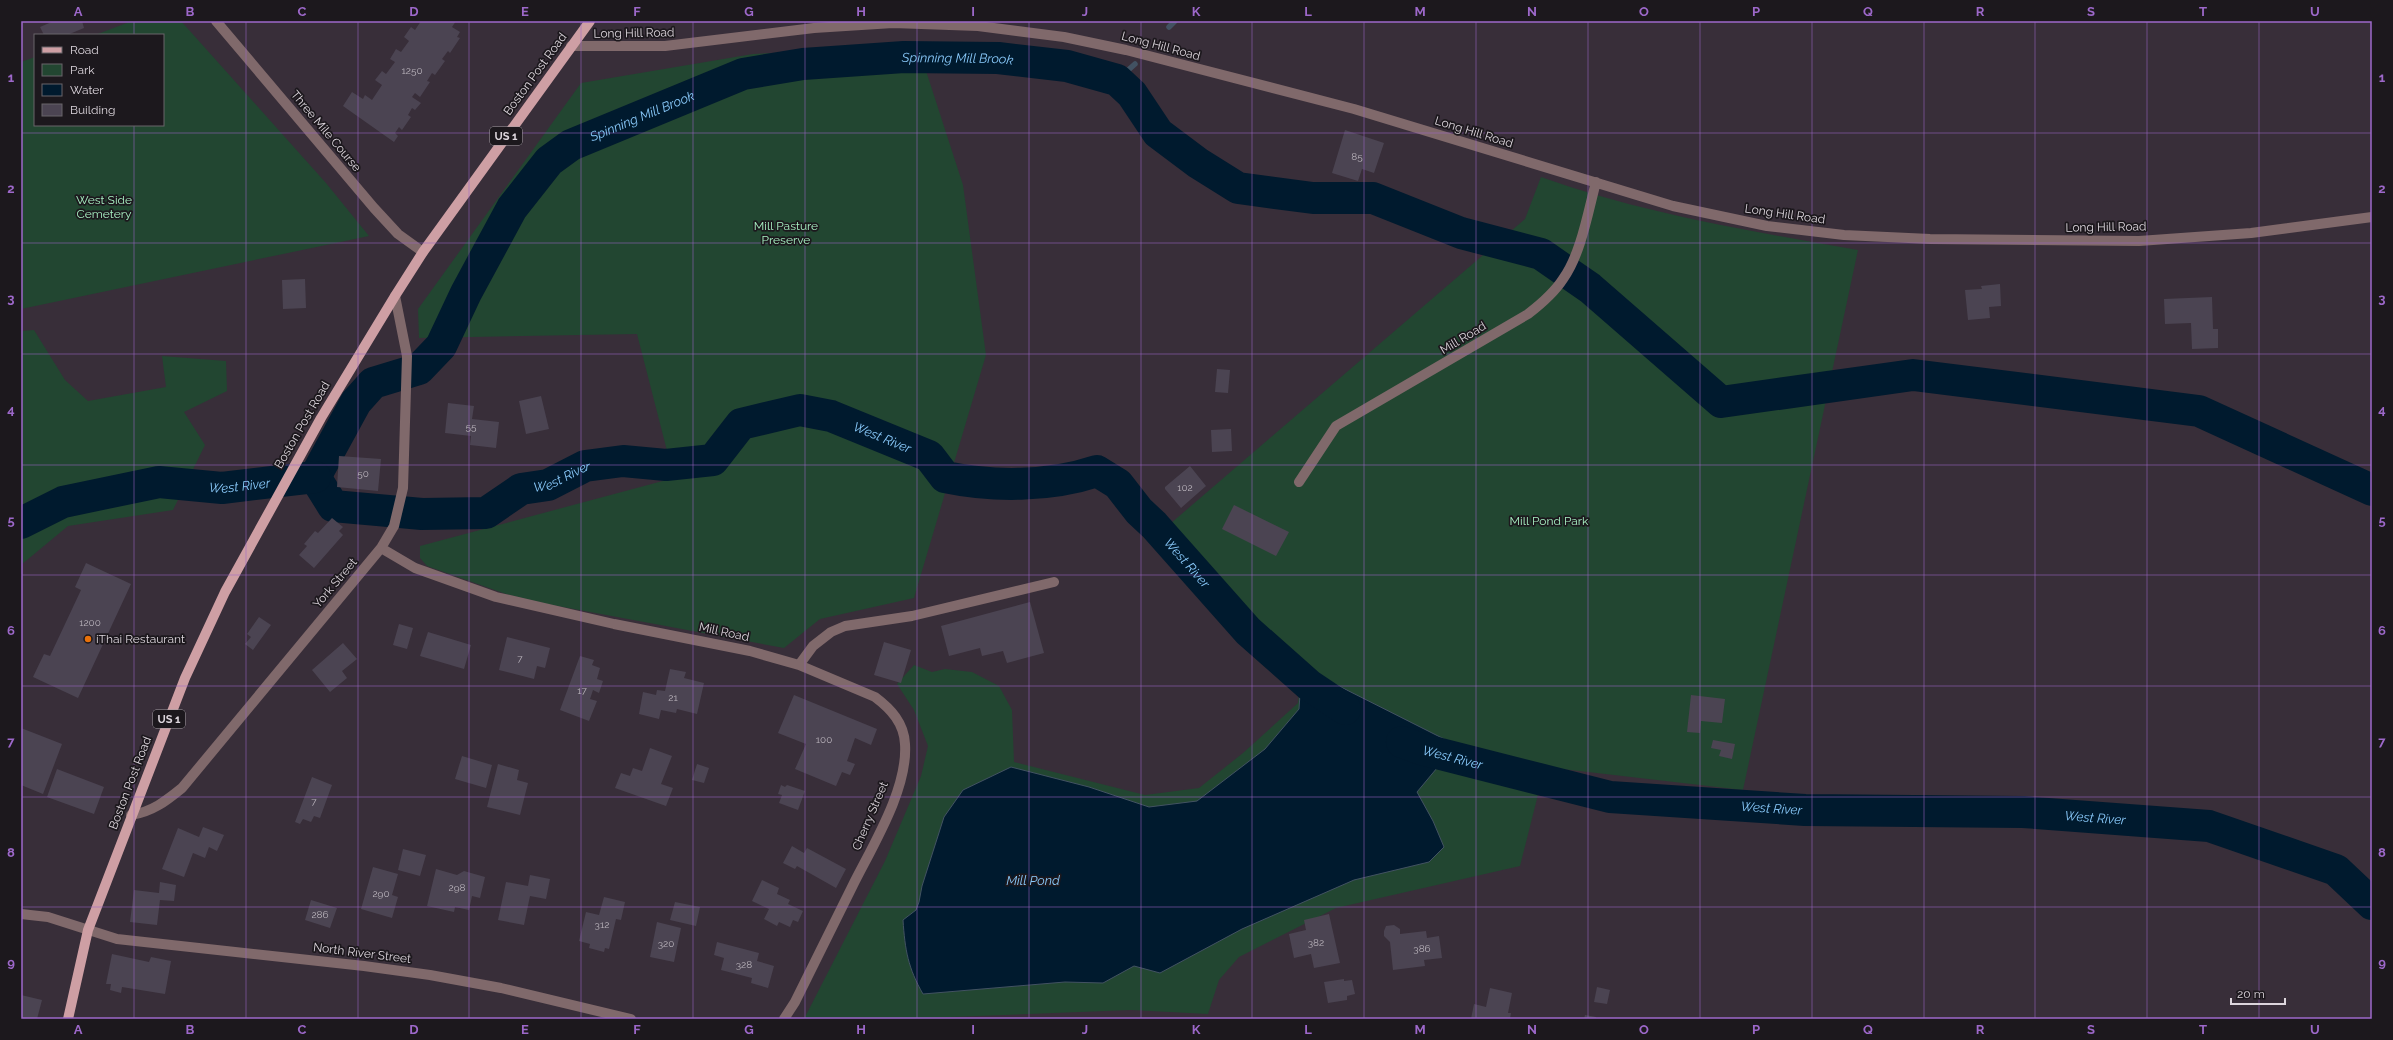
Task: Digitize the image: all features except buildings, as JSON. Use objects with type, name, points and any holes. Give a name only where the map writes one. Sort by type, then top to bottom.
[{"type":"main road","name":"Boston Post Road","points":[[68,1019],[88,930],[185,678],[224,592],[321,418],[423,252],[590,21]]},
{"type":"street","name":"Three Mile Course","points":[[216,21],[374,208],[398,234],[423,252]]},
{"type":"street","name":"Long Hill Road","points":[[571,46],[665,46],[814,28],[893,23],[954,24],[1017,30],[1100,44],[1298,94],[1673,206],[1753,223],[1802,231],[1876,237],[2140,241],[2244,233],[2372,217]]},
{"type":"street","name":"Mill Road","points":[[1299,482],[1336,426],[1528,314],[1548,298],[1564,279],[1573,261],[1596,182]]},
{"type":"street","name":"York Street","points":[[131,815],[143,813],[157,807],[182,788],[381,548],[394,526],[403,488],[406,356],[395,296]]},
{"type":"street","name":"Mill Road","points":[[381,548],[415,568],[496,597],[614,624],[750,651],[799,665]]},
{"type":"street","points":[[799,665],[813,646],[831,632],[845,626],[912,616],[1054,582]]},
{"type":"street","name":"Cherry Street","points":[[784,1019],[795,1002],[885,822],[899,782],[905,751],[899,721],[885,704],[875,697],[799,665]]},
{"type":"street","name":"North River Street","points":[[21,914],[48,917],[117,939],[430,975],[501,988],[631,1019]]},
{"type":"green space","name":"West Side Cemetery","points":[[132,21],[181,21],[326,183],[369,236],[21,309],[21,62],[34,57],[34,126],[164,126],[164,34],[98,34]]},
{"type":"green space","name":"Mill Pasture Preserve","points":[[918,46],[963,185],[986,355],[914,598],[820,619],[784,648],[547,604],[506,594],[427,566],[420,558],[420,546],[674,478],[637,334],[419,338],[418,309],[581,83],[753,54]]},
{"type":"green space","name":"Mill Pond Park","points":[[1541,177],[1580,190],[1658,211],[1738,228],[1858,250],[1743,790],[1545,767],[1520,866],[1336,908],[1239,957],[1219,980],[1208,1014],[1131,1010],[899,1019],[804,1019],[885,861],[921,776],[928,746],[914,710],[897,684],[914,665],[932,672],[945,669],[972,672],[999,686],[1012,710],[1014,762],[1145,795],[1199,788],[1243,753],[1298,703],[1300,681],[1254,643],[1156,536],[1525,219]]},
{"type":"green space","points":[[34,330],[65,380],[88,401],[166,387],[162,356],[226,361],[227,391],[184,412],[205,445],[173,510],[68,526],[21,565],[21,331]]},
{"type":"water","name":"Mill Pond","points":[[1319,676],[1446,740],[1442,762],[1417,792],[1433,821],[1444,847],[1429,862],[1354,880],[1242,929],[1160,973],[1134,966],[1103,983],[1065,982],[923,994],[914,976],[908,958],[903,920],[916,910],[944,817],[963,790],[1011,767],[1089,787],[1149,807],[1197,801],[1265,749],[1299,709],[1300,694]]},
{"type":"waterway","name":"Spinning Mill Brook","points":[[1169,27],[1175,21]]},
{"type":"waterway","points":[[315,477],[356,402],[373,383],[419,369],[441,346],[466,293],[512,208],[549,161],[571,145],[743,74],[803,64],[904,57],[998,58],[1067,66],[1117,80],[1132,94],[1158,133],[1198,163],[1238,188],[1313,198],[1373,198],[1461,233],[1541,254],[1590,288],[1721,402],[1913,375],[2199,411],[2372,490]]},
{"type":"waterway","name":"Spinning Mill Brook","points":[[1117,80],[1135,64]]},
{"type":"waterway","name":"West River","points":[[315,477],[333,506],[422,514],[486,513],[521,489],[548,485],[585,466],[623,461],[666,465],[713,460],[741,424],[800,410],[831,416],[929,456],[945,477],[982,483],[1021,484],[1060,480],[1097,471],[1118,484],[1139,511],[1154,525],[1248,631],[1309,685],[1345,709]]},
{"type":"waterway","name":"West River","points":[[21,523],[63,502],[159,482],[222,488],[315,477]]},
{"type":"waterway","name":"West River","points":[[1402,742],[1421,749],[1610,797],[1805,810],[2023,812],[2209,826],[2336,870],[2372,904]]},
{"type":"place","name":"iThai Restaurant","points":[[88,639]]}]
